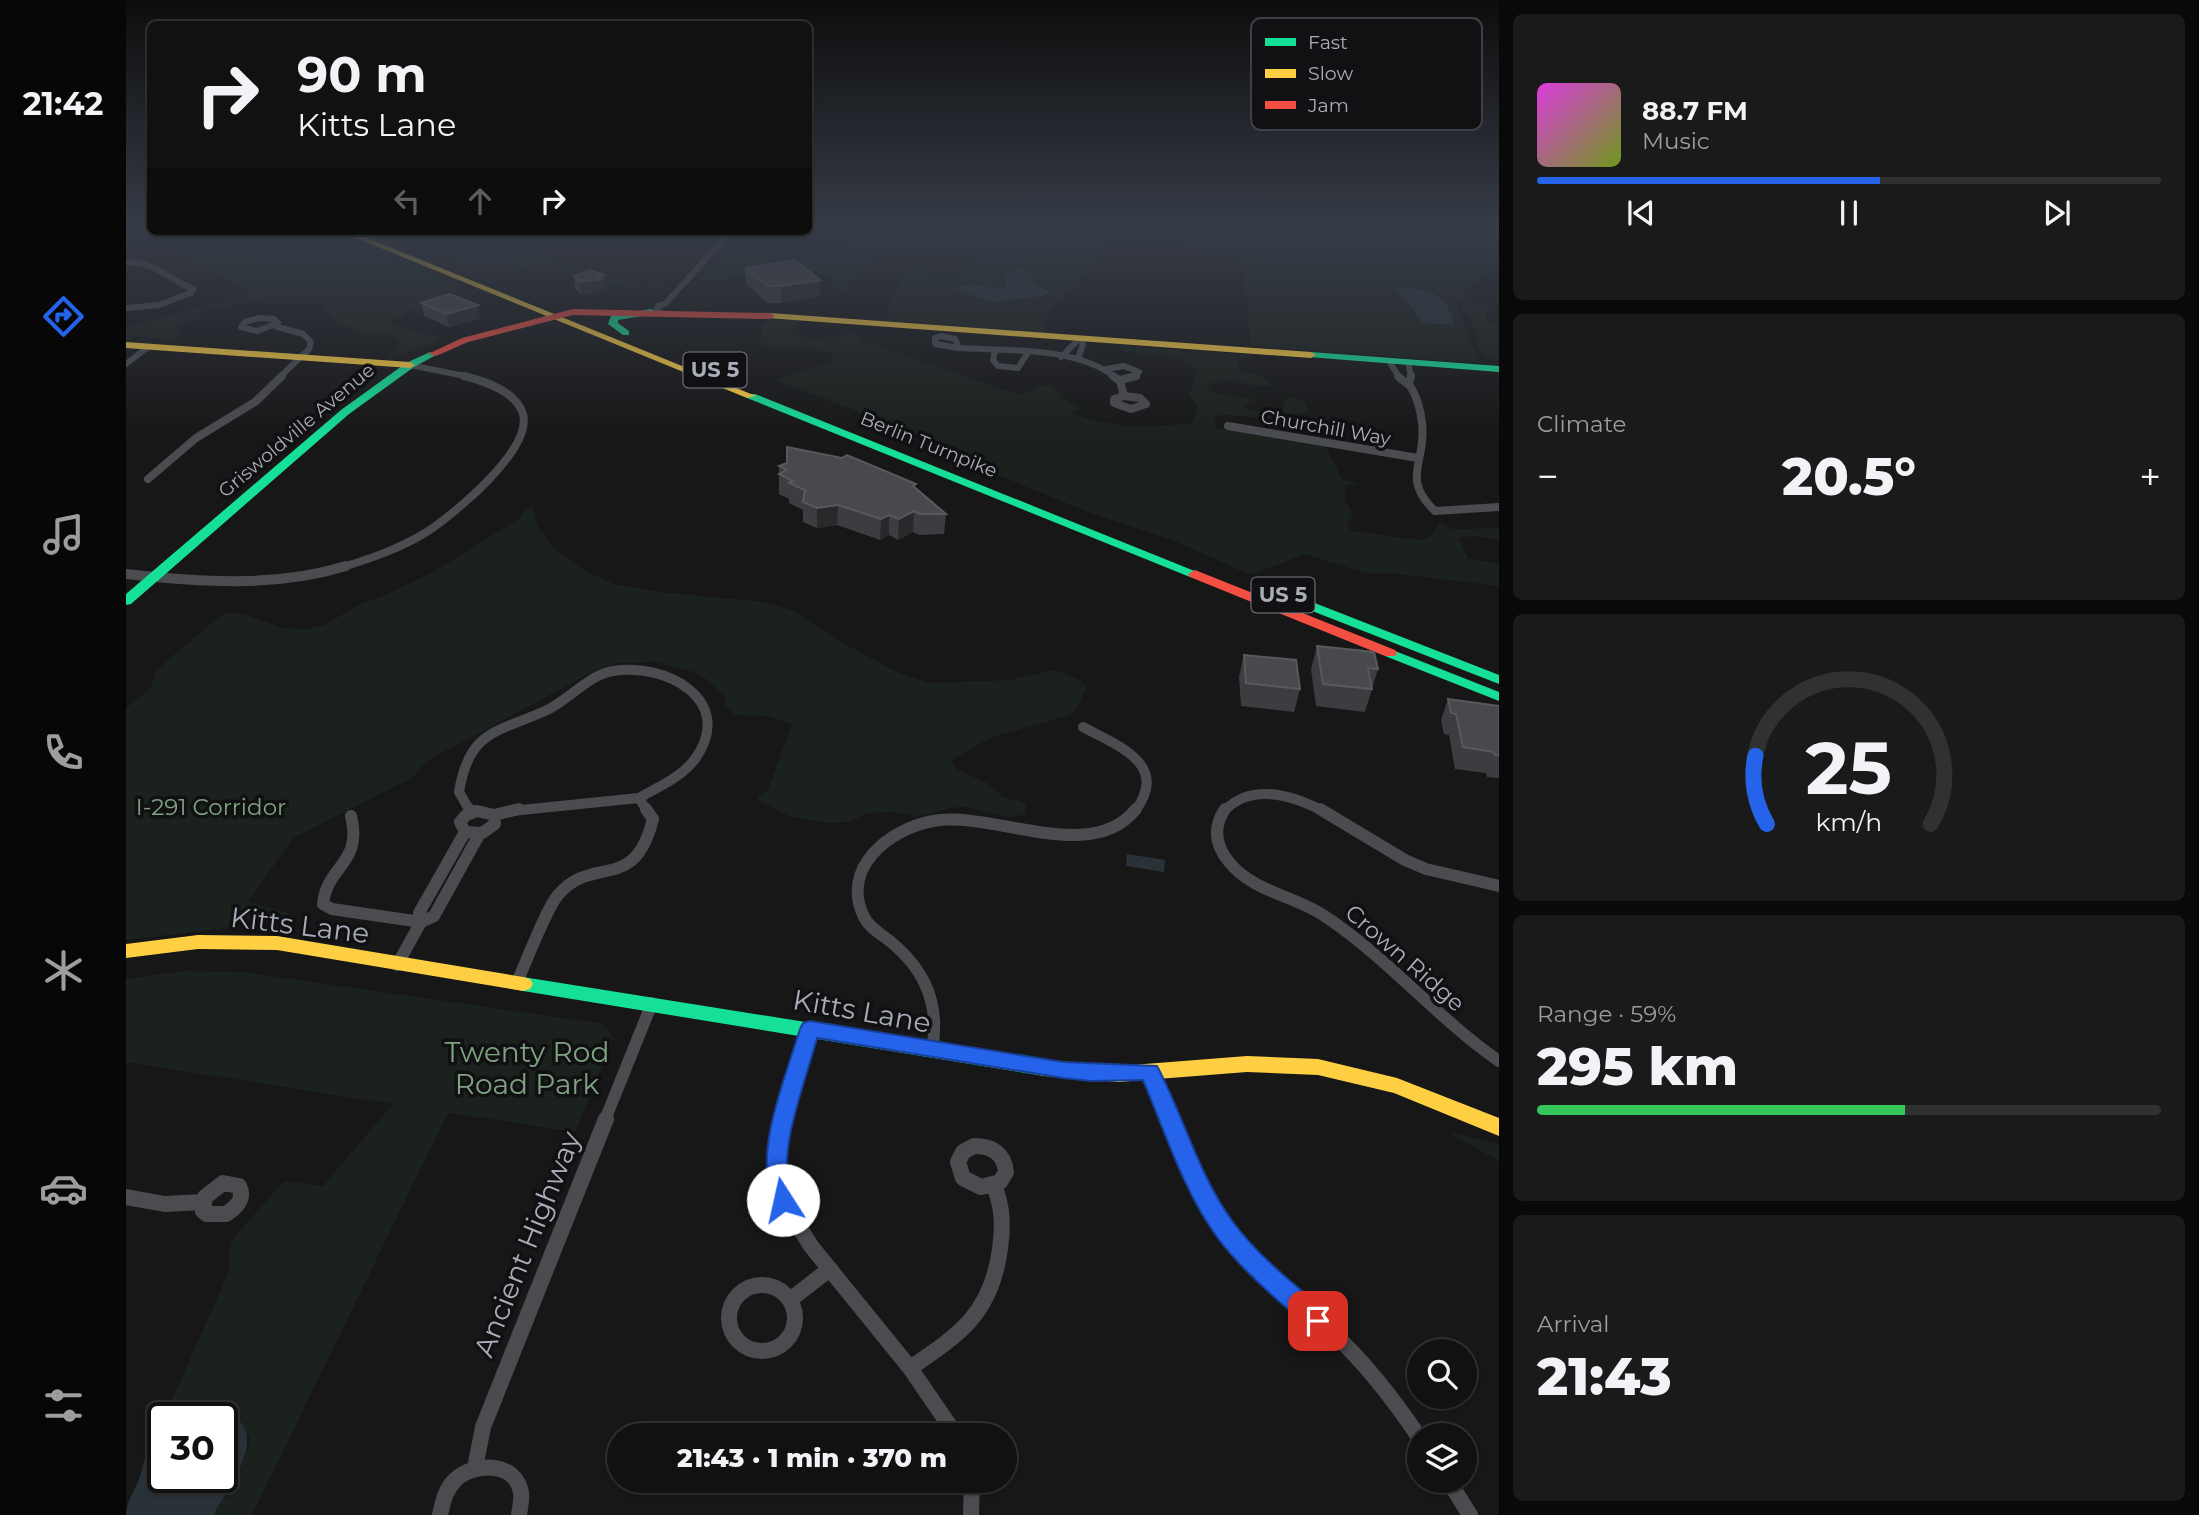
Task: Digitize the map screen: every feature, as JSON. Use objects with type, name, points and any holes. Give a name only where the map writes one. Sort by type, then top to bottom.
[{"type":"main road","name":"Berlin Turnpike","points":[[509,298],[771,398],[1100,529],[1499,680]]},
{"type":"main road","name":"Berlin Turnpike","points":[[536,298],[625,333],[771,398]]},
{"type":"main road","points":[[625,333],[613,324],[614,318],[622,314],[659,309]]},
{"type":"main road","points":[[573,312],[659,309],[760,315],[1499,369]]},
{"type":"main road","name":"Griswoldville Avenue","points":[[126,601],[345,412],[410,365],[466,340],[573,312]]},
{"type":"main road","points":[[126,345],[410,365]]},
{"type":"main road","name":"Berlin Turnpike","points":[[1100,529],[1499,697]]},
{"type":"main road","points":[[1448,676],[1461,665]]},
{"type":"main road","name":"Kitts Lane","points":[[126,951],[198,942],[252,941],[301,947],[516,984],[1091,1073],[1150,1072],[1246,1064],[1324,1068],[1405,1088],[1499,1127]]},
{"type":"street","points":[[126,308],[139,308],[183,298]]},
{"type":"street","points":[[659,309],[670,298]]},
{"type":"street","points":[[148,479],[196,438],[255,402],[310,346],[309,339],[294,330],[275,326],[253,331],[244,330],[240,326],[248,321],[267,318],[278,321],[275,326]]},
{"type":"street","points":[[1061,357],[1079,339],[1083,344],[1078,359]]},
{"type":"street","points":[[126,364],[148,347]]},
{"type":"street","points":[[959,349],[1078,359],[1107,369],[1120,380],[1124,396]]},
{"type":"street","points":[[995,351],[993,360],[998,366],[1008,369],[1018,368],[1027,354]]},
{"type":"street","points":[[1389,361],[1402,381],[1409,384],[1422,422],[1415,481],[1419,497],[1435,511],[1499,508]]},
{"type":"street","points":[[1408,362],[1412,380],[1409,384]]},
{"type":"street","points":[[126,574],[224,583],[298,577],[339,568],[380,554],[402,545],[443,519],[491,476],[516,446],[526,422],[523,412],[512,398],[477,379],[410,365]]},
{"type":"street","points":[[1107,369],[1124,366],[1139,372],[1134,378],[1120,380]]},
{"type":"street","name":"Churchill Way","points":[[1228,426],[1418,458]]},
{"type":"street","points":[[465,832],[460,822],[471,812],[483,811],[494,815],[517,809],[639,798],[681,773],[696,758],[705,742],[709,724],[706,709],[688,685],[668,677],[613,670],[592,679],[556,706],[508,724],[475,746],[464,760],[459,792],[471,812]]},
{"type":"street","points":[[932,1050],[935,1016],[929,989],[897,948],[867,922],[859,900],[859,877],[870,854],[893,834],[922,823],[945,820],[982,821],[1076,836],[1103,832],[1123,822],[1138,809],[1147,790],[1146,770],[1136,756],[1083,727]]},
{"type":"street","name":"Crown Ridge","points":[[1499,887],[1426,869],[1330,811],[1295,798],[1262,793],[1239,797],[1223,810],[1215,830],[1221,852],[1242,875],[1322,914],[1369,947],[1462,1035],[1499,1061]]},
{"type":"street","points":[[516,984],[556,896],[566,885],[625,866],[637,860],[646,850],[653,819],[639,798]]},
{"type":"street","points":[[351,816],[355,838],[353,847],[349,858],[323,894],[323,904],[332,909],[421,922],[434,916],[480,833],[495,824],[494,815]]},
{"type":"street","points":[[465,832],[480,833]]},
{"type":"street","points":[[397,965],[421,922],[419,913],[465,832]]},
{"type":"street","name":"Ancient Highway","points":[[475,1468],[483,1427],[652,1003]]},
{"type":"street","points":[[810,1029],[785,1114],[776,1161],[783,1200],[796,1223],[830,1269],[910,1368],[950,1423]]},
{"type":"street","points":[[1150,1072],[1196,1179],[1225,1229],[1271,1280],[1335,1334],[1364,1364],[1408,1423]]},
{"type":"street","points":[[910,1368],[957,1336],[980,1313],[988,1300],[999,1269],[1003,1223],[1002,1209],[994,1186]]},
{"type":"street","points":[[126,1196],[165,1204],[202,1202]]},
{"type":"street","points":[[791,1299],[830,1269]]},
{"type":"street","points":[[761,1285],[783,1291],[791,1299],[797,1318],[789,1337],[781,1345],[771,1349],[749,1348],[732,1335],[728,1313],[740,1294],[761,1285]]},
{"type":"street","points":[[440,1515],[444,1495],[452,1483],[475,1468],[487,1465],[509,1472],[521,1491],[519,1515]]},
{"type":"street","points":[[971,1515],[972,1493]]},
{"type":"street","points":[[1456,1493],[1470,1515]]},
{"type":"green space","points":[[237,298],[455,298],[393,319],[391,324],[440,338],[436,342],[392,358],[386,357],[401,342],[397,338],[384,334],[365,336],[335,321],[323,304],[316,303],[268,305],[256,300],[198,314],[200,318],[177,325],[182,333],[174,341],[139,336],[126,341],[126,327]]},
{"type":"green space","points":[[1064,298],[1048,313],[1043,326],[1048,333],[1044,334],[878,320],[887,317],[890,299]]},
{"type":"green space","points":[[1246,298],[1454,298],[1480,363],[1251,346]]},
{"type":"green space","points":[[1456,298],[1469,298],[1493,308],[1487,313],[1486,321],[1499,325],[1499,359],[1484,358],[1473,325]]},
{"type":"green space","points":[[773,320],[801,320],[789,332],[805,337],[822,338],[854,333],[861,340],[1018,395],[1050,385],[1060,392],[1061,397],[1081,408],[1072,413],[1106,423],[1129,426],[1193,422],[1198,406],[1189,394],[1198,370],[1184,363],[1182,358],[1124,351],[1114,345],[1255,356],[1244,358],[1238,363],[1240,371],[1263,377],[1272,386],[1220,381],[1211,384],[1208,389],[1218,394],[1255,399],[1245,404],[1244,408],[1248,409],[1272,414],[1284,406],[1283,399],[1292,398],[1305,401],[1310,412],[1293,414],[1294,432],[1278,419],[1226,415],[1214,416],[1216,428],[1327,445],[1342,479],[1360,484],[1348,485],[1345,493],[1353,514],[1347,526],[1352,531],[1420,540],[1431,536],[1440,523],[1452,529],[1499,528],[1499,540],[1474,536],[1459,538],[1468,558],[1499,564],[1499,586],[1389,573],[1365,573],[1306,554],[1250,575],[1175,541],[1088,512],[959,459],[930,443],[932,441],[906,431],[894,431],[896,426],[776,380],[830,362],[834,352],[760,345],[762,325]]},
{"type":"green space","name":"I-291 Corridor","points":[[533,508],[538,527],[556,550],[586,571],[614,584],[660,592],[764,602],[792,610],[843,643],[899,673],[929,683],[1009,680],[1053,670],[1087,685],[1078,708],[1070,715],[992,737],[953,759],[952,763],[956,769],[987,783],[1004,798],[1021,801],[1026,806],[1025,815],[1007,817],[962,806],[918,816],[895,812],[868,813],[849,822],[828,823],[791,817],[758,800],[759,796],[768,790],[792,724],[768,716],[734,715],[730,708],[724,707],[727,700],[711,682],[694,672],[655,662],[619,663],[600,668],[427,761],[412,778],[293,838],[248,902],[286,912],[288,915],[285,918],[232,922],[227,928],[126,940],[126,708],[151,688],[155,673],[223,614],[244,614],[282,628],[308,629],[324,625],[364,602],[379,598],[431,573],[520,518],[523,511]]},
{"type":"green space","name":"Twenty Rod Road Park","points":[[185,971],[244,972],[598,1023],[608,1030],[612,1038],[575,1132],[450,1113],[252,1515],[214,1515],[226,1493],[238,1493],[238,1470],[250,1438],[238,1421],[238,1402],[171,1402],[230,1269],[230,1242],[284,1181],[323,1186],[393,1104],[126,1062],[126,979]]},
{"type":"green space","points":[[1446,1131],[1499,1144],[1499,1161]]},
{"type":"shaded area","points":[[979,298],[1028,298],[993,302]]},
{"type":"shaded area","points":[[1403,298],[1440,298],[1451,313],[1454,325],[1423,323]]},
{"type":"shaded area","points":[[1127,854],[1165,860],[1164,872],[1126,866]]},
{"type":"shaded area","points":[[238,1421],[246,1431],[247,1442],[238,1471]]},
{"type":"shaded area","points":[[147,1453],[147,1493],[226,1493],[214,1515],[126,1515],[127,1506]]},
{"type":"building","points":[[437,298],[459,298],[478,305],[447,314],[421,303]]},
{"type":"building","points":[[787,447],[842,458],[847,455],[916,484],[913,486],[946,514],[920,514],[914,511],[899,519],[889,515],[881,519],[838,505],[817,508],[803,502],[805,490],[789,483],[793,481],[779,474],[787,470],[779,466],[787,463]]},
{"type":"building","points":[[1317,646],[1374,652],[1378,669],[1368,668],[1372,689],[1323,684]]},
{"type":"building","points":[[1244,655],[1296,660],[1300,689],[1246,683]]},
{"type":"building","points":[[1448,699],[1499,706],[1499,756],[1494,752],[1463,747],[1456,714],[1451,713]]},
{"type":"traffic: fast","points":[[626,333],[613,324],[614,318],[651,312]]},
{"type":"traffic: fast","points":[[126,601],[345,412],[410,365],[433,354]]},
{"type":"traffic: fast","points":[[1311,355],[1499,369]]},
{"type":"traffic: fast","points":[[751,396],[1195,574]]},
{"type":"traffic: fast","points":[[1307,604],[1499,680]]},
{"type":"traffic: fast","points":[[1390,653],[1499,697]]},
{"type":"traffic: fast","points":[[523,984],[1044,1068]]},
{"type":"traffic: slow","points":[[508,298],[751,396]]},
{"type":"traffic: slow","points":[[770,316],[1311,355]]},
{"type":"traffic: slow","points":[[126,345],[410,365]]},
{"type":"traffic: slow","points":[[126,951],[198,942],[277,943],[523,984]]},
{"type":"traffic: slow","points":[[1044,1068],[1119,1074],[1247,1064],[1318,1067],[1397,1086],[1499,1127]]},
{"type":"traffic: jam","points":[[433,354],[465,340],[573,312],[770,316]]},
{"type":"traffic: jam","points":[[1195,574],[1390,653]]},
{"type":"route","points":[[783,1200],[776,1161],[779,1139],[810,1029],[1063,1070],[1121,1074],[1150,1072],[1196,1179],[1225,1229],[1271,1280],[1318,1321]]}]
